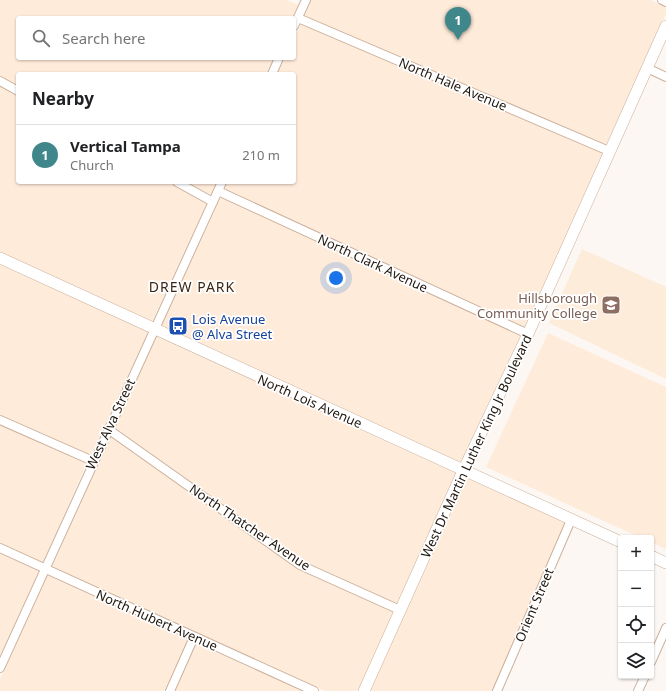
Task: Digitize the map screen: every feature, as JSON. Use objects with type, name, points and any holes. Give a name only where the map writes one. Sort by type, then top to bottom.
[{"type":"street","points":[[662,0],[666,2]]},
{"type":"street","points":[[296,22],[303,1]]},
{"type":"street","name":"North Hale Avenue","points":[[298,18],[609,151]]},
{"type":"street","name":"West Dr Martin Luther King Jr Boulevard","points":[[364,691],[462,471],[528,334],[666,26]]},
{"type":"street","points":[[273,72],[278,60]]},
{"type":"street","points":[[647,68],[666,77]]},
{"type":"street","points":[[0,81],[16,90]]},
{"type":"street","points":[[181,184],[213,202]]},
{"type":"street","name":"West Alva Street","points":[[0,668],[93,461],[221,184]]},
{"type":"street","name":"North Clark Avenue","points":[[218,191],[528,334]]},
{"type":"street","name":"North Lois Avenue","points":[[0,258],[462,471],[618,541]]},
{"type":"street","points":[[0,420],[93,461]]},
{"type":"street","name":"North Thatcher Avenue","points":[[108,429],[300,565],[400,610]]},
{"type":"street","name":"Orient Street","points":[[497,691],[571,520]]},
{"type":"street","name":"North Hubert Avenue","points":[[0,548],[314,691]]},
{"type":"street","points":[[654,557],[666,563]]},
{"type":"street","points":[[654,655],[666,628]]},
{"type":"street","points":[[170,691],[194,637]]},
{"type":"street","points":[[638,691],[644,679]]},
{"type":"shaded area","points":[[0,0],[287,0],[298,5],[293,16],[16,16],[16,60],[273,60],[267,72],[16,72],[16,85],[0,76]]},
{"type":"shaded area","points":[[311,0],[651,0],[666,7],[666,14],[606,145],[304,16]]},
{"type":"shaded area","points":[[301,24],[603,153],[526,328],[224,189],[227,184],[296,184],[296,72],[278,72],[284,60],[296,60],[296,34]]},
{"type":"shaded area","points":[[0,86],[16,95],[16,184],[173,184],[207,203],[151,324],[0,254]]},
{"type":"shaded area","points":[[190,184],[216,184],[211,195]]},
{"type":"shaded area","points":[[221,197],[522,336],[460,465],[160,328]]},
{"type":"shaded area","name":"Hillsborough Community College","points":[[582,249],[666,287],[666,379],[549,323]]},
{"type":"shaded area","points":[[0,263],[148,332],[91,455],[0,415]]},
{"type":"shaded area","points":[[548,333],[666,387],[666,549],[654,543],[654,535],[634,535],[486,467]]},
{"type":"shaded area","points":[[156,336],[456,473],[398,604],[303,561],[114,427]]},
{"type":"shaded area","points":[[0,424],[87,463],[43,563],[0,543]]},
{"type":"shaded area","points":[[111,436],[298,568],[394,612],[359,691],[325,691],[52,567]]},
{"type":"shaded area","points":[[465,477],[565,522],[492,691],[369,691]]},
{"type":"shaded area","points":[[0,553],[39,571],[0,656]]},
{"type":"shaded area","points":[[48,575],[188,639],[164,691],[0,691],[0,679]]},
{"type":"shaded area","points":[[197,643],[303,691],[175,691]]},
{"type":"place","name":"Vertical Tampa","points":[[458,40]]},
{"type":"place","name":"Hillsborough Community College","points":[[611,305]]},
{"type":"place","name":"Lois Avenue @ Alva Street","points":[[178,326]]},
{"type":"district","name":"DREW PARK","points":[[192,286]]}]
